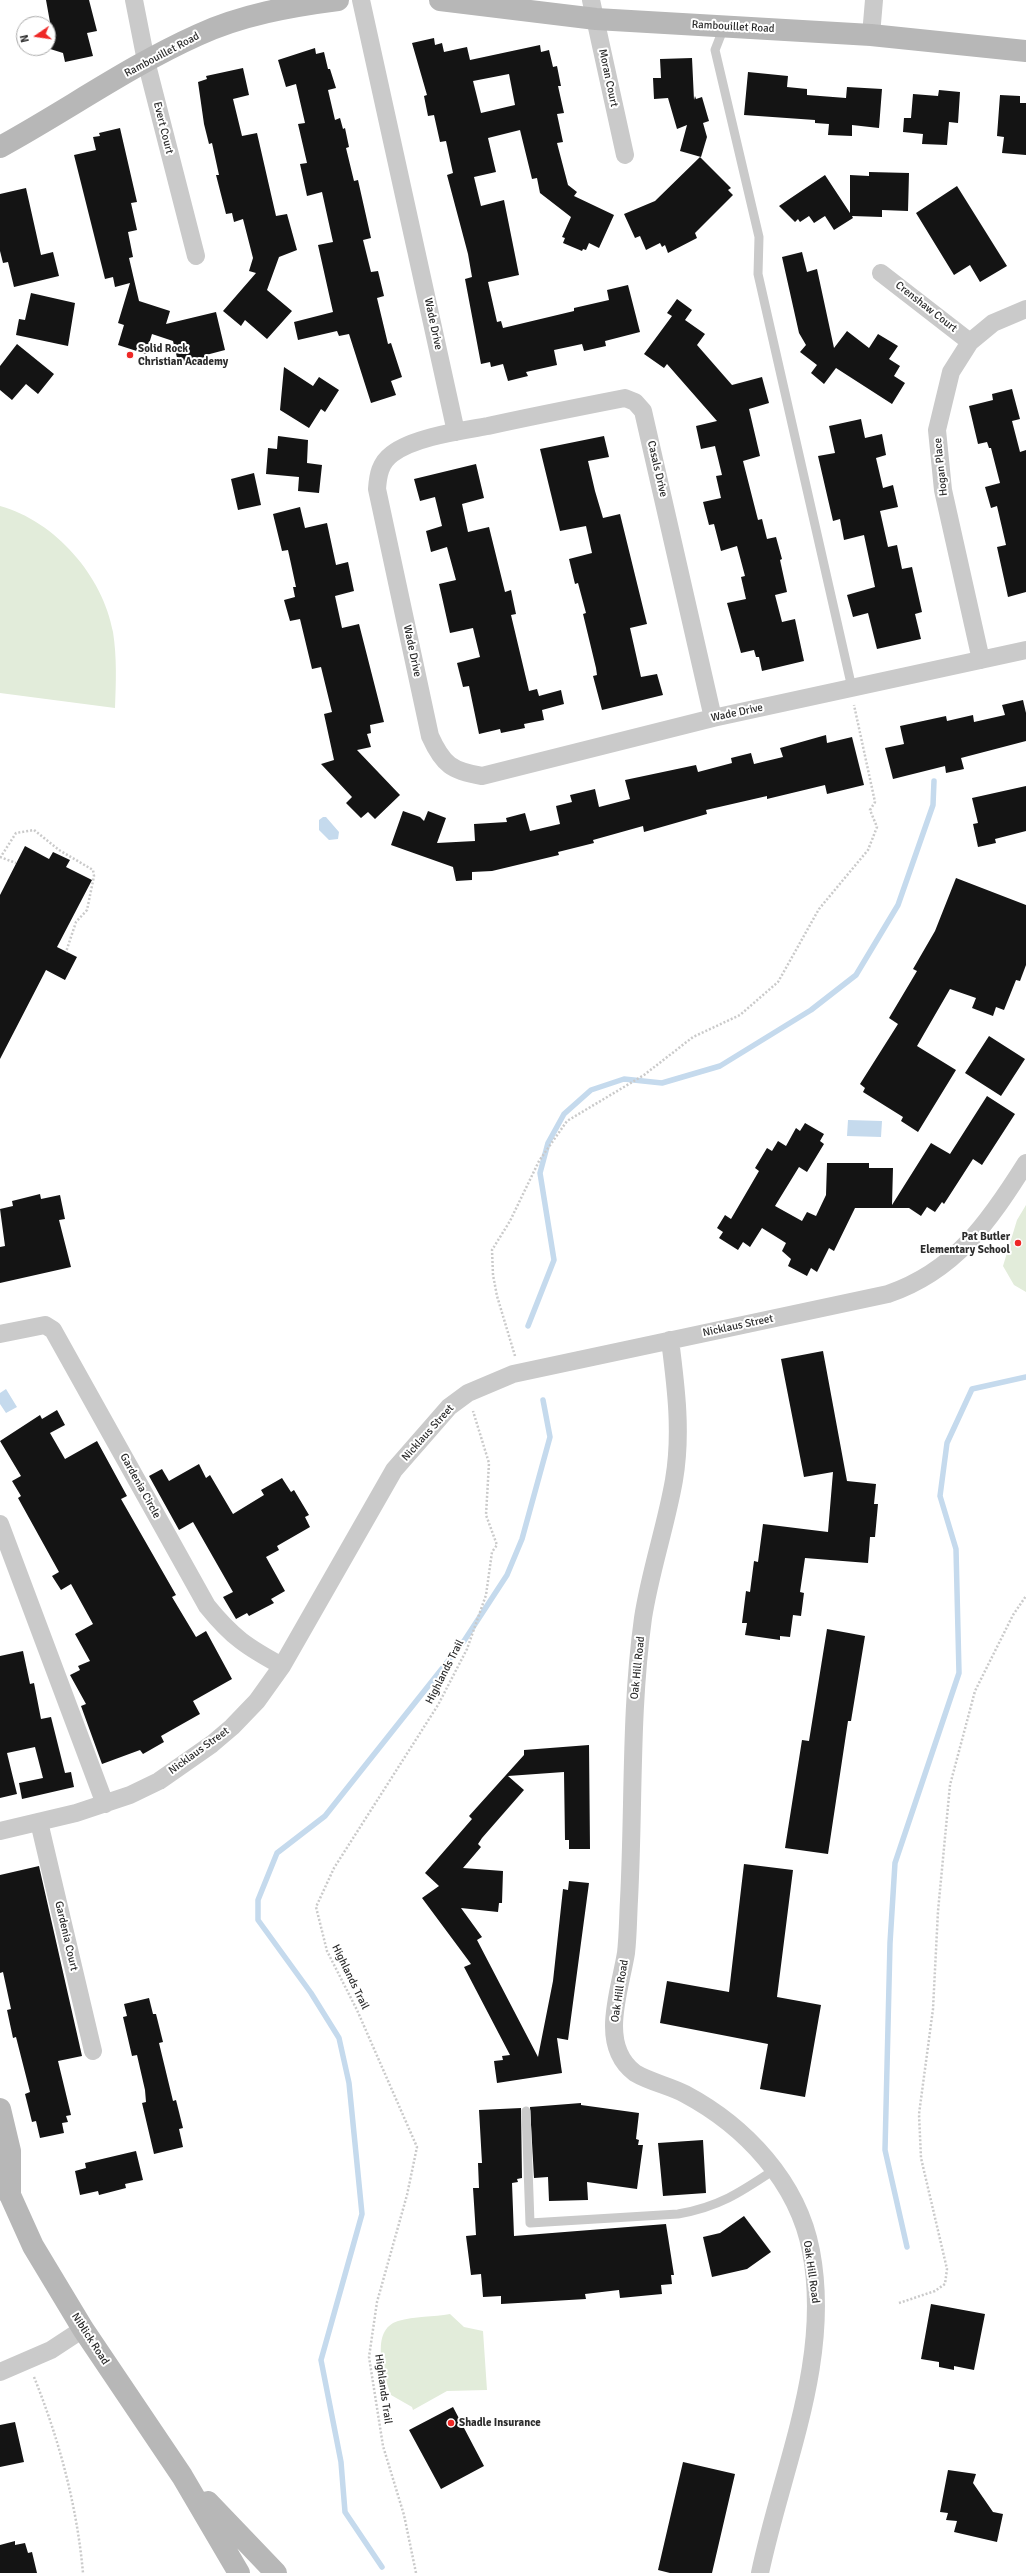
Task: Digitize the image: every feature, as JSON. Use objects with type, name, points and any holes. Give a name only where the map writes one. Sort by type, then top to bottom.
[{"type":"street","name":"Evert Court","points":[[134,0],[146,61],[196,256]]},
{"type":"street","name":"Rambouillet Road","points":[[0,147],[50,120],[146,61],[198,34],[245,18],[338,0]]},
{"type":"street","name":"Wade Drive","points":[[361,0],[456,432],[411,444],[392,454],[382,464],[378,475],[377,488],[430,736],[437,751],[449,765],[460,773],[482,776],[713,718],[1026,650]]},
{"type":"street","name":"Rambouillet Road","points":[[440,0],[594,10],[724,27],[871,35],[1026,51]]},
{"type":"street","points":[[871,35],[874,0]]},
{"type":"street","name":"Moran Court","points":[[594,10],[625,155]]},
{"type":"street","name":"Crenshaw Court","points":[[881,273],[970,342]]},
{"type":"street","name":"Hogan Place","points":[[981,660],[943,490],[937,430],[951,372],[970,342],[993,323],[1026,309]]},
{"type":"street","name":"Casals Drive","points":[[456,432],[625,398],[635,402],[643,411],[713,718]]},
{"type":"street","name":"Nicklaus Street","points":[[0,1831],[105,1804],[158,1781],[212,1744],[257,1701],[282,1666],[394,1470],[449,1407],[468,1394],[519,1372],[888,1294],[908,1287],[943,1267],[970,1242],[1026,1163]]},
{"type":"street","name":"Gardenia Circle","points":[[0,1334],[45,1325],[53,1330],[207,1606],[225,1628],[246,1647],[282,1666]]},
{"type":"street","name":"Oak Hill Road","points":[[670,1340],[679,1412],[675,1466],[644,1615],[636,1687],[627,1934],[614,2025],[617,2053],[635,2072],[684,2093],[708,2108],[737,2130],[765,2157],[800,2210],[811,2251],[816,2308],[815,2350],[803,2407],[760,2573]]},
{"type":"street","points":[[0,1524],[105,1804]]},
{"type":"street","name":"Gardenia Court","points":[[39,1822],[93,2051]]},
{"type":"street","name":"Niblick Road","points":[[0,2109],[10,2151],[5,2189],[33,2246],[83,2329],[182,2476],[239,2573]]},
{"type":"street","points":[[0,2372],[51,2350],[83,2329]]},
{"type":"street","name":"Niblick Road","points":[[182,2476],[276,2573]]},
{"type":"lane","points":[[724,27],[715,50],[759,237],[758,274],[852,688]]},
{"type":"lane","points":[[526,2111],[530,2223],[678,2214],[699,2210],[718,2204],[774,2170]]},
{"type":"path","points":[[519,1372],[508,1326],[497,1296],[493,1275],[492,1250],[510,1221],[539,1161],[567,1121],[644,1075],[693,1037],[740,1015],[778,982],[819,909],[868,850],[877,827],[870,810],[875,802],[852,688]]},
{"type":"path","points":[[16,863],[0,857],[16,833],[34,830],[59,850],[93,870],[94,876],[87,910],[76,922],[66,952]]},
{"type":"path","name":"Highlands Trail","points":[[416,2573],[404,2515],[383,2446],[369,2357],[377,2302],[407,2195],[417,2147],[357,2010],[327,1951],[316,1907],[334,1868],[438,1705],[467,1649],[486,1595],[492,1552],[497,1545],[486,1515],[489,1463],[468,1394]]},
{"type":"path","points":[[899,2304],[935,2291],[945,2284],[947,2269],[921,2158],[919,2114],[933,2009],[938,1911],[950,1785],[975,1691],[1013,1615],[1026,1596]]},
{"type":"path","points":[[28,2361],[67,2478],[75,2510],[83,2573]]},
{"type":"green space","points":[[0,506],[20,513],[39,524],[57,538],[87,571],[99,591],[108,611],[113,632],[116,660],[115,708],[0,693]]},
{"type":"green space","name":"Pat Butler Elementary School","points":[[1026,1205],[1026,1292],[1014,1285],[1003,1266],[1017,1220]]},
{"type":"green space","points":[[450,2314],[464,2327],[483,2331],[487,2390],[447,2391],[413,2410],[412,2407],[391,2395],[382,2365],[381,2343],[384,2334],[389,2326],[398,2321],[411,2318]]},
{"type":"water","points":[[326,817],[339,832],[338,839],[329,840],[319,830],[319,820]]},
{"type":"water","points":[[848,1120],[882,1121],[881,1137],[847,1136]]},
{"type":"water","points":[[6,1389],[17,1407],[6,1413],[0,1404],[0,1393]]},
{"type":"building","points":[[46,0],[89,0],[97,31],[87,33],[93,56],[65,62],[63,53],[56,51],[56,16],[49,16]]},
{"type":"building","points":[[434,38],[435,45],[442,43],[444,52],[467,47],[470,60],[540,45],[541,52],[549,50],[553,67],[557,66],[561,86],[558,86],[564,113],[557,114],[563,142],[557,143],[568,185],[577,192],[574,196],[614,215],[599,248],[589,243],[586,250],[583,249],[582,251],[563,243],[565,238],[562,237],[571,217],[540,193],[537,178],[532,179],[520,130],[488,138],[496,172],[474,177],[481,206],[504,200],[519,275],[488,282],[497,322],[501,321],[503,328],[574,311],[574,308],[609,300],[607,290],[628,285],[640,332],[605,341],[606,346],[584,351],[582,344],[554,350],[557,365],[526,372],[528,376],[508,381],[503,364],[491,367],[490,362],[481,364],[465,279],[472,277],[468,254],[447,175],[453,173],[446,141],[440,142],[434,115],[428,116],[424,96],[427,95],[412,43]],"holes":[[[509,74],[515,105],[481,113],[473,81]]]},
{"type":"building","points":[[315,48],[316,54],[324,52],[328,69],[330,69],[336,88],[328,90],[335,120],[340,118],[343,129],[345,128],[349,147],[346,148],[354,181],[358,180],[371,238],[363,240],[371,272],[378,271],[384,296],[377,298],[388,344],[391,343],[402,377],[391,381],[396,395],[371,403],[349,334],[339,336],[337,331],[298,340],[294,322],[333,312],[318,245],[333,242],[322,192],[307,196],[300,164],[307,163],[298,124],[305,123],[296,84],[286,87],[278,60]]},
{"type":"building","points":[[692,58],[694,100],[695,96],[696,99],[702,97],[709,121],[703,123],[707,137],[701,157],[680,151],[687,125],[677,129],[668,98],[654,99],[653,78],[661,78],[660,59]]},
{"type":"building","points":[[243,68],[249,95],[233,99],[242,136],[257,133],[276,216],[287,214],[297,250],[279,257],[267,290],[292,311],[267,339],[245,320],[241,326],[223,311],[256,273],[249,271],[253,258],[243,219],[234,222],[232,213],[226,214],[216,175],[219,175],[212,143],[209,144],[204,124],[198,82],[207,79],[206,76]]},
{"type":"building","points":[[748,72],[788,76],[787,87],[807,89],[807,95],[846,98],[847,87],[882,89],[879,128],[852,125],[852,136],[828,135],[829,124],[815,123],[815,120],[744,115]]},
{"type":"building","points":[[939,90],[960,92],[958,123],[949,122],[947,145],[922,144],[923,134],[903,132],[904,118],[911,118],[913,94],[938,96]]},
{"type":"building","points":[[1000,95],[1020,96],[1020,103],[1026,103],[1026,155],[1002,153],[1004,137],[997,136]]},
{"type":"building","points":[[120,128],[137,202],[131,203],[137,230],[128,232],[133,257],[129,258],[139,301],[170,311],[166,324],[216,312],[225,350],[206,355],[207,359],[179,366],[173,341],[152,334],[146,354],[118,345],[124,325],[118,323],[130,283],[115,287],[113,277],[105,279],[74,155],[96,150],[93,137],[100,136],[99,133]]},
{"type":"building","points":[[700,157],[731,188],[728,190],[733,195],[695,233],[697,238],[668,253],[665,245],[662,247],[660,243],[646,250],[640,236],[635,238],[624,214],[655,201]]},
{"type":"building","points":[[869,172],[909,173],[908,211],[882,210],[882,217],[852,216],[853,218],[834,230],[825,216],[814,223],[809,216],[800,222],[798,219],[795,222],[779,206],[825,175],[850,213],[850,175],[869,176]]},
{"type":"building","points":[[957,186],[1007,266],[980,282],[970,265],[954,275],[916,213]]},
{"type":"building","points":[[26,188],[41,255],[53,252],[59,276],[14,287],[8,262],[3,263],[0,251],[0,194]]},
{"type":"building","points":[[802,252],[807,272],[817,269],[834,348],[847,331],[869,348],[878,334],[898,346],[889,359],[900,366],[894,376],[905,383],[892,404],[836,368],[824,384],[811,373],[817,365],[800,352],[806,345],[799,333],[782,257]]},
{"type":"building","points":[[31,293],[75,303],[68,346],[16,335],[19,319],[25,320]]},
{"type":"building","points":[[677,299],[692,310],[685,320],[705,334],[697,345],[732,385],[762,377],[769,403],[749,409],[760,456],[743,461],[758,520],[762,519],[767,539],[776,537],[782,559],[780,560],[787,592],[775,595],[782,622],[795,619],[804,661],[762,671],[759,657],[756,657],[754,650],[741,653],[727,603],[746,599],[741,577],[745,576],[737,546],[721,551],[714,524],[709,525],[703,502],[721,498],[716,476],[722,475],[715,446],[701,449],[696,426],[717,421],[667,364],[664,368],[644,354],[672,316],[667,313]]},
{"type":"building","points":[[17,344],[54,374],[38,394],[26,384],[12,400],[0,390],[0,366]]},
{"type":"building","points":[[284,367],[313,386],[319,377],[339,390],[325,412],[321,409],[309,428],[280,410]]},
{"type":"building","points":[[1012,389],[1020,419],[1012,421],[1020,452],[1026,450],[1026,592],[1008,597],[997,547],[1006,545],[997,506],[991,508],[985,487],[1000,483],[991,448],[989,448],[987,442],[978,444],[969,406],[993,400],[992,394]]},
{"type":"building","points":[[861,419],[865,438],[882,434],[886,455],[876,458],[883,488],[893,485],[898,507],[880,511],[888,547],[897,545],[902,569],[912,567],[922,612],[915,614],[921,639],[877,649],[868,613],[853,617],[847,595],[875,587],[864,535],[844,540],[840,519],[833,521],[818,456],[835,453],[829,426]]},
{"type":"building","points":[[278,436],[308,440],[307,463],[322,465],[319,493],[298,491],[299,477],[266,474],[268,448],[277,449]]},
{"type":"building","points":[[604,436],[609,457],[588,461],[603,518],[620,514],[647,624],[630,628],[641,677],[657,674],[663,695],[602,710],[593,676],[597,675],[583,614],[586,613],[578,583],[575,584],[569,559],[592,553],[586,526],[560,531],[540,449]]},
{"type":"building","points":[[476,464],[484,498],[462,504],[468,532],[489,527],[505,592],[511,590],[516,614],[511,615],[529,691],[537,689],[539,696],[561,690],[564,704],[542,710],[544,720],[524,724],[525,728],[501,733],[500,729],[479,734],[469,686],[463,687],[457,663],[480,657],[473,628],[450,633],[439,584],[456,580],[447,547],[431,552],[426,531],[442,526],[435,497],[420,501],[414,479]]},
{"type":"building","points":[[254,473],[261,505],[238,510],[231,479]]},
{"type":"building","points":[[300,507],[305,528],[327,523],[336,565],[348,562],[354,591],[335,596],[342,628],[359,624],[384,722],[370,725],[371,733],[367,734],[371,747],[357,750],[400,795],[375,819],[368,812],[361,818],[346,803],[352,797],[321,764],[334,760],[324,714],[332,712],[321,667],[312,669],[300,619],[290,621],[284,600],[295,597],[293,587],[296,587],[288,550],[282,551],[273,514]]},
{"type":"building","points":[[1023,700],[1026,713],[1026,741],[961,758],[964,769],[946,773],[945,766],[893,779],[885,748],[904,744],[900,726],[946,716],[947,721],[973,715],[974,722],[1005,715],[1002,705]]},
{"type":"building","points":[[826,735],[827,743],[852,737],[864,785],[827,794],[825,785],[767,799],[767,796],[706,810],[707,814],[644,832],[643,826],[593,840],[594,843],[558,852],[559,855],[492,871],[472,872],[472,880],[456,881],[453,867],[391,845],[403,811],[420,817],[424,821],[428,811],[446,818],[437,843],[475,841],[474,824],[507,822],[506,818],[525,813],[530,831],[560,824],[556,806],[572,802],[570,795],[595,789],[599,807],[630,799],[625,780],[696,765],[698,772],[732,763],[731,758],[751,753],[754,764],[783,757],[780,748]]},
{"type":"building","points":[[1026,786],[1026,831],[995,839],[996,843],[978,847],[973,824],[978,823],[972,798]]},
{"type":"building","points":[[25,846],[49,859],[53,852],[70,860],[66,867],[92,880],[57,947],[77,957],[65,980],[46,970],[0,1059],[0,895]]},
{"type":"building","points":[[956,878],[1026,905],[1026,965],[1020,981],[1016,980],[1004,1010],[996,1007],[993,1016],[972,1008],[976,998],[950,989],[917,1046],[956,1070],[918,1132],[901,1121],[903,1117],[863,1092],[865,1088],[860,1084],[898,1024],[889,1018],[917,971],[913,969],[935,931]]},
{"type":"building","points":[[989,1036],[1025,1059],[1001,1096],[965,1073]]},
{"type":"building","points":[[987,1096],[1015,1114],[982,1165],[973,1159],[944,1204],[942,1202],[935,1212],[927,1207],[921,1216],[909,1208],[855,1208],[834,1251],[829,1248],[817,1272],[811,1268],[807,1276],[788,1266],[791,1259],[782,1251],[786,1243],[762,1228],[750,1247],[743,1242],[738,1250],[719,1238],[723,1232],[717,1228],[725,1215],[731,1219],[759,1171],[755,1168],[767,1148],[772,1151],[778,1141],[786,1146],[796,1128],[800,1131],[805,1123],[824,1134],[820,1141],[824,1144],[807,1172],[799,1167],[775,1206],[802,1221],[807,1212],[816,1216],[826,1195],[827,1163],[869,1163],[869,1168],[893,1168],[892,1205],[931,1143],[950,1154]]},
{"type":"building","points":[[40,1194],[41,1199],[60,1195],[65,1219],[59,1220],[71,1267],[0,1283],[0,1247],[5,1246],[0,1209],[13,1206],[12,1201]]},
{"type":"building","points":[[823,1351],[847,1481],[876,1484],[874,1504],[878,1504],[875,1537],[870,1537],[868,1563],[805,1558],[800,1592],[804,1593],[801,1616],[793,1615],[790,1637],[780,1636],[780,1640],[745,1635],[747,1623],[742,1623],[746,1591],[750,1592],[754,1561],[758,1562],[763,1524],[828,1532],[833,1472],[804,1477],[781,1359]]},
{"type":"building","points":[[57,1410],[65,1425],[50,1433],[65,1459],[97,1441],[127,1496],[121,1499],[176,1595],[172,1597],[196,1637],[206,1631],[232,1679],[193,1701],[200,1714],[161,1736],[164,1742],[143,1754],[140,1750],[102,1764],[81,1706],[86,1704],[70,1675],[80,1670],[78,1666],[90,1661],[75,1634],[93,1624],[71,1584],[61,1590],[52,1576],[59,1572],[18,1498],[21,1496],[12,1481],[21,1476],[0,1441],[40,1415],[42,1419]]},
{"type":"building","points":[[199,1464],[206,1478],[210,1475],[233,1514],[264,1495],[261,1490],[282,1478],[291,1492],[294,1490],[309,1515],[305,1517],[310,1527],[277,1546],[279,1550],[266,1557],[285,1591],[271,1599],[274,1603],[249,1616],[247,1613],[236,1619],[223,1597],[233,1592],[193,1522],[179,1530],[149,1476],[162,1469],[169,1481]]},
{"type":"building","points":[[827,1629],[865,1636],[851,1721],[848,1721],[828,1854],[785,1848],[802,1740],[809,1741]]},
{"type":"building","points":[[23,1651],[30,1684],[34,1683],[41,1719],[51,1717],[65,1773],[71,1772],[74,1787],[22,1799],[19,1783],[43,1778],[35,1747],[7,1753],[17,1794],[0,1798],[0,1656]]},
{"type":"building","points":[[589,1745],[590,1849],[569,1849],[569,1840],[565,1840],[564,1772],[508,1776],[524,1790],[482,1838],[478,1844],[481,1847],[463,1868],[503,1871],[502,1903],[499,1903],[498,1912],[461,1908],[482,1937],[477,1940],[538,2057],[553,1981],[563,1889],[568,1890],[569,1881],[589,1883],[568,2040],[557,2038],[562,2073],[497,2083],[494,2061],[503,2060],[502,2056],[510,2055],[464,1967],[471,1964],[422,1898],[439,1886],[425,1873],[472,1819],[469,1816],[524,1755],[524,1750]]},
{"type":"building","points":[[744,1864],[793,1870],[777,1997],[821,2005],[805,2097],[760,2089],[768,2044],[660,2023],[667,1981],[729,1992]]},
{"type":"building","points":[[39,1866],[82,2056],[58,2061],[71,2115],[66,2116],[68,2122],[62,2123],[64,2133],[40,2138],[36,2121],[32,2122],[25,2094],[30,2092],[16,2037],[13,2038],[7,2010],[11,2009],[3,1972],[0,1973],[0,1875]]},
{"type":"building","points":[[149,1998],[153,2014],[156,2014],[163,2042],[159,2043],[173,2101],[176,2100],[183,2128],[179,2129],[183,2147],[154,2154],[142,2103],[146,2102],[145,2090],[137,2055],[132,2056],[123,2017],[127,2016],[124,2004]]},
{"type":"building","points":[[581,2103],[581,2105],[639,2113],[636,2139],[639,2140],[638,2145],[643,2145],[637,2189],[587,2182],[588,2200],[549,2201],[548,2177],[534,2178],[530,2107]]},
{"type":"building","points":[[521,2108],[522,2178],[517,2179],[518,2182],[512,2183],[514,2236],[666,2224],[674,2275],[671,2275],[672,2284],[661,2285],[662,2294],[620,2298],[619,2290],[585,2294],[586,2299],[501,2304],[501,2296],[483,2297],[481,2274],[471,2275],[466,2236],[476,2235],[473,2188],[479,2188],[478,2163],[482,2163],[479,2110]]},
{"type":"building","points":[[703,2140],[706,2193],[663,2196],[658,2143]]},
{"type":"building","points":[[136,2151],[143,2180],[125,2184],[126,2188],[99,2195],[98,2191],[80,2195],[75,2171],[86,2168],[85,2163]]},
{"type":"building","points":[[744,2216],[771,2252],[747,2269],[712,2277],[703,2237],[720,2233]]},
{"type":"building","points":[[931,2304],[985,2314],[974,2370],[954,2366],[954,2370],[939,2367],[939,2362],[921,2359]]},
{"type":"building","points":[[453,2407],[484,2466],[441,2489],[409,2430]]},
{"type":"building","points":[[15,2422],[24,2462],[0,2467],[0,2425]]},
{"type":"building","points":[[683,2462],[735,2474],[712,2573],[670,2573],[658,2570]]},
{"type":"building","points":[[948,2470],[976,2474],[973,2483],[993,2512],[1003,2514],[997,2542],[954,2532],[957,2521],[946,2520],[948,2513],[940,2512]]},
{"type":"building","points":[[15,2541],[15,2545],[25,2543],[28,2553],[32,2552],[37,2573],[0,2573],[0,2545]]},
{"type":"waterway","points":[[528,1326],[554,1260],[540,1173],[548,1143],[564,1114],[591,1090],[624,1079],[662,1083],[720,1066],[811,1010],[856,975],[898,905],[933,805],[934,781]]},
{"type":"waterway","points":[[907,2247],[885,2150],[890,1943],[895,1863],[959,1673],[956,1549],[940,1496],[947,1443],[972,1389],[1026,1377]]},
{"type":"waterway","points":[[382,2567],[345,2512],[341,2462],[321,2360],[362,2214],[349,2083],[339,2038],[311,1993],[258,1920],[258,1900],[277,1853],[325,1816],[464,1641],[507,1575],[522,1539],[550,1437],[543,1400]]},
{"type":"place","name":"Solid Rock Christian Academy","points":[[130,355]]},
{"type":"place","name":"Pat Butler Elementary School","points":[[1018,1243]]},
{"type":"place","name":"Shadle Insurance","points":[[451,2423]]}]
